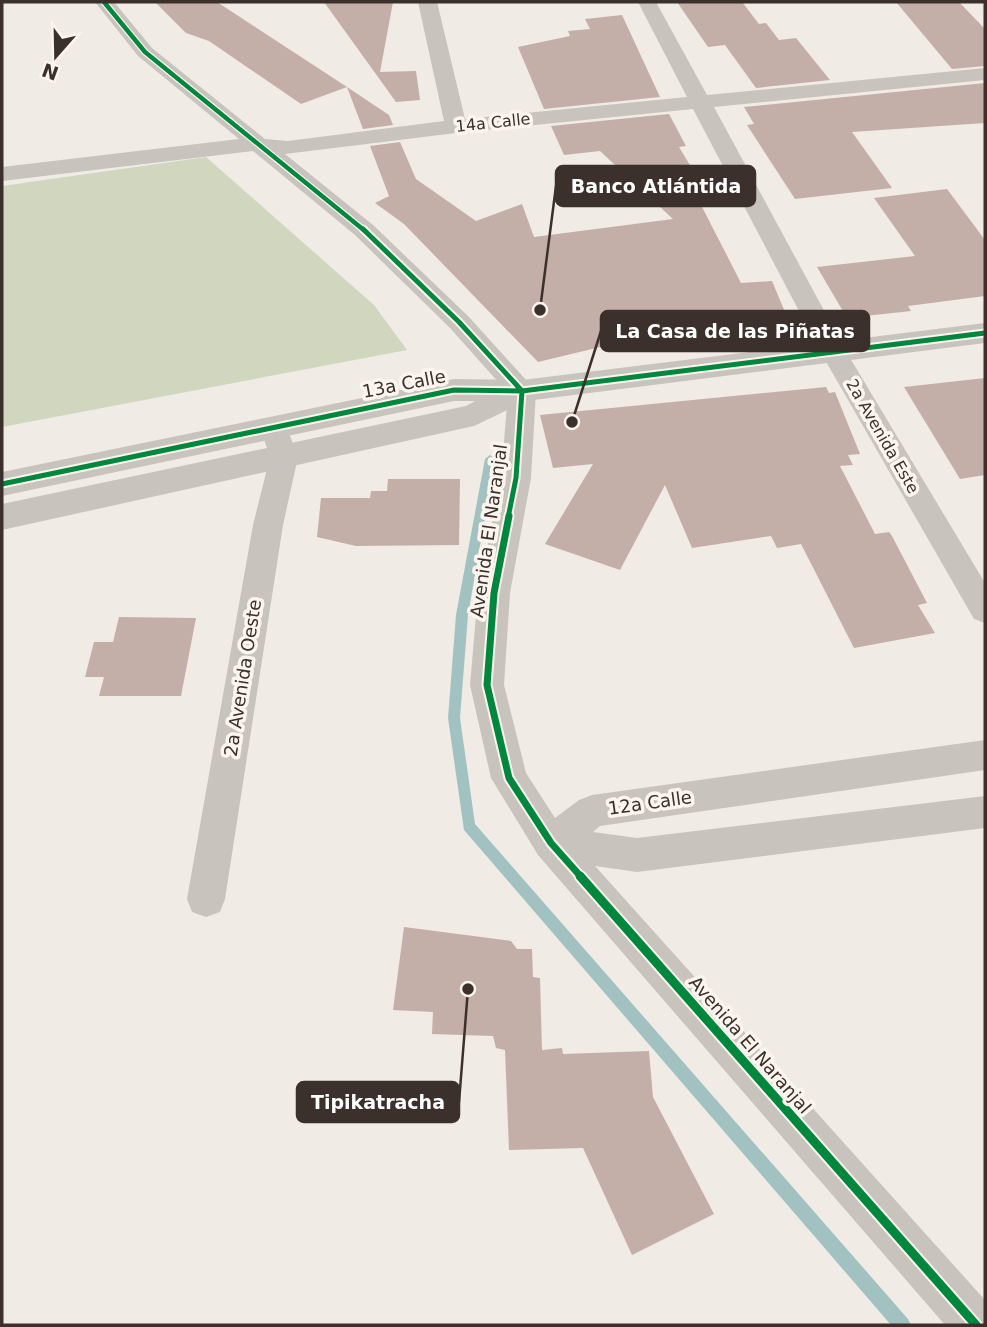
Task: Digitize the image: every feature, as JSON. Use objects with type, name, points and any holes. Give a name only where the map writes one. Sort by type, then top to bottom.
[{"type":"street","points":[[104,2],[145,51],[255,144],[364,230],[459,321],[522,391]]},
{"type":"street","points":[[427,2],[454,118]]},
{"type":"street","name":"2a Avenida Este","points":[[647,2],[834,353],[985,610]]},
{"type":"street","points":[[698,94],[985,57]]},
{"type":"street","name":"14a Calle","points":[[2,174],[255,144],[288,148],[454,118],[698,94],[985,74]]},
{"type":"street","points":[[2,484],[474,415],[522,391],[985,333]]},
{"type":"street","name":"Avenida El Naranjal","points":[[522,391],[516,478],[494,593],[487,685],[509,778],[551,843],[976,1325]]},
{"type":"street","points":[[2,517],[279,442]]},
{"type":"street","name":"2a Avenida Oeste","points":[[206,899],[268,525],[279,442]]},
{"type":"street","name":"12a Calle","points":[[551,843],[592,811],[985,755]]},
{"type":"street","points":[[551,843],[637,855],[985,812]]},
{"type":"green space","points":[[206,157],[374,305],[407,350],[2,427],[2,186]]},
{"type":"building","points":[[155,2],[217,2],[347,87],[301,104],[209,41],[186,33]]},
{"type":"building","points":[[324,2],[393,2],[380,72],[416,71],[420,100],[396,102]]},
{"type":"building","points":[[677,2],[742,2],[759,24],[766,23],[779,40],[796,38],[830,80],[756,88],[725,45],[708,47]]},
{"type":"building","points":[[896,2],[959,2],[985,29],[985,66],[952,69]]},
{"type":"building","points":[[622,15],[660,97],[544,109],[518,47],[570,36],[568,31],[590,29],[585,19]]},
{"type":"building","points":[[985,83],[985,123],[852,132],[892,188],[795,199],[747,125],[754,124],[744,107]]},
{"type":"building","points":[[347,87],[389,115],[393,125],[363,129]]},
{"type":"building","points":[[669,114],[686,146],[679,147],[711,200],[699,201],[741,283],[772,281],[790,324],[703,331],[707,339],[615,350],[613,344],[538,362],[404,224],[375,203],[389,196],[370,146],[400,142],[416,179],[476,221],[522,204],[534,237],[673,219],[600,151],[564,155],[551,126]]},
{"type":"building","points":[[947,189],[985,240],[985,296],[908,306],[911,311],[847,318],[817,267],[915,256],[874,198]]},
{"type":"building","points":[[985,378],[985,475],[960,479],[904,387]]},
{"type":"building","points":[[826,387],[829,393],[835,392],[860,454],[848,455],[853,465],[840,466],[875,534],[889,532],[892,536],[927,603],[918,605],[935,633],[854,648],[801,544],[777,548],[771,536],[692,548],[665,485],[620,570],[545,544],[593,464],[553,468],[540,415]]},
{"type":"building","points":[[388,479],[460,479],[459,545],[356,546],[317,537],[321,498],[370,498],[371,491],[387,491]]},
{"type":"building","points":[[119,617],[196,618],[181,696],[99,696],[104,677],[85,677],[94,642],[113,642]]},
{"type":"building","points":[[404,927],[511,941],[517,949],[532,949],[533,977],[540,978],[542,1050],[562,1048],[563,1054],[649,1051],[653,1097],[714,1214],[632,1255],[583,1148],[509,1150],[505,1050],[496,1048],[493,1036],[432,1034],[433,1012],[393,1010]]},
{"type":"waterway","points":[[490,459],[462,615],[454,718],[469,826],[902,1325]]},
{"type":"cycle path","points":[[104,2],[145,52],[364,230],[459,322],[522,391],[516,478],[494,593],[487,685],[509,778],[551,843],[976,1325]]},
{"type":"cycle path","name":"13a Calle","points":[[2,484],[454,390],[522,391],[985,333]]},
{"type":"place","name":"Banco Atlántida","points":[[540,310]]},
{"type":"place","name":"La Casa de las Piñatas","points":[[572,422]]},
{"type":"place","name":"Tipikatracha","points":[[468,989]]}]
